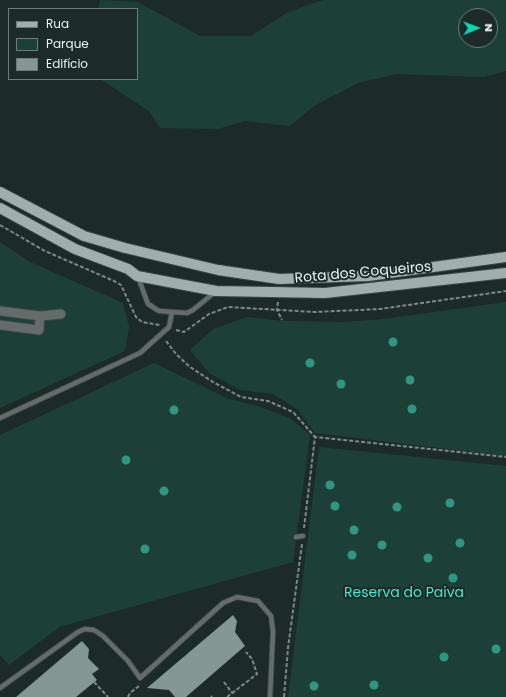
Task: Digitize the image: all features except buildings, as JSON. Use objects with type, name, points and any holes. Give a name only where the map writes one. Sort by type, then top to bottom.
[{"type":"main road","name":"Rota dos Coqueiros","points":[[0,192],[84,236],[125,248],[218,270],[279,279],[368,276],[506,257]]},
{"type":"main road","name":"Rota dos Coqueiros","points":[[0,208],[75,249],[128,269],[138,276],[216,291],[325,293],[506,273]]},
{"type":"street","points":[[0,311],[40,316],[61,314]]},
{"type":"street","points":[[0,325],[39,330],[40,316]]},
{"type":"lane","points":[[138,276],[148,304],[154,309],[187,313],[193,310],[216,291]]},
{"type":"lane","points":[[0,418],[140,352],[162,335],[168,327],[172,312]]},
{"type":"lane","points":[[296,536],[303,536]]},
{"type":"lane","points":[[0,688],[78,632],[85,630],[94,630],[103,636],[128,661],[140,678],[223,603],[237,597],[258,601],[271,616],[273,632],[270,697]]},
{"type":"path","points":[[162,335],[176,354],[190,367],[241,397],[268,401],[293,412],[315,437],[506,457]]},
{"type":"path","points":[[284,697],[288,648],[315,437]]},
{"type":"path","points":[[227,697],[257,674],[252,659],[246,652]]},
{"type":"path","points":[[94,682],[108,697]]},
{"type":"path","points":[[224,682],[232,693]]},
{"type":"path","points":[[128,697],[130,692],[142,684]]},
{"type":"green space","points":[[100,0],[138,2],[200,36],[251,36],[288,12],[323,0],[506,0],[506,71],[484,77],[396,74],[358,83],[314,106],[290,126],[245,121],[218,129],[160,128],[149,111],[102,80],[138,80],[138,8],[98,8]]},
{"type":"green space","points":[[0,242],[30,262],[123,303],[129,327],[125,351],[0,408]]},
{"type":"green space","points":[[506,302],[506,456],[315,433],[297,409],[273,394],[240,390],[209,373],[190,350],[213,329],[247,317],[283,321],[345,322],[383,319]]},
{"type":"green space","points":[[154,363],[229,399],[258,406],[290,418],[310,435],[293,562],[59,627],[9,665],[0,655],[0,435]]},
{"type":"green space","name":"Reserva do Paiva","points":[[319,447],[506,466],[506,697],[288,697]]}]
